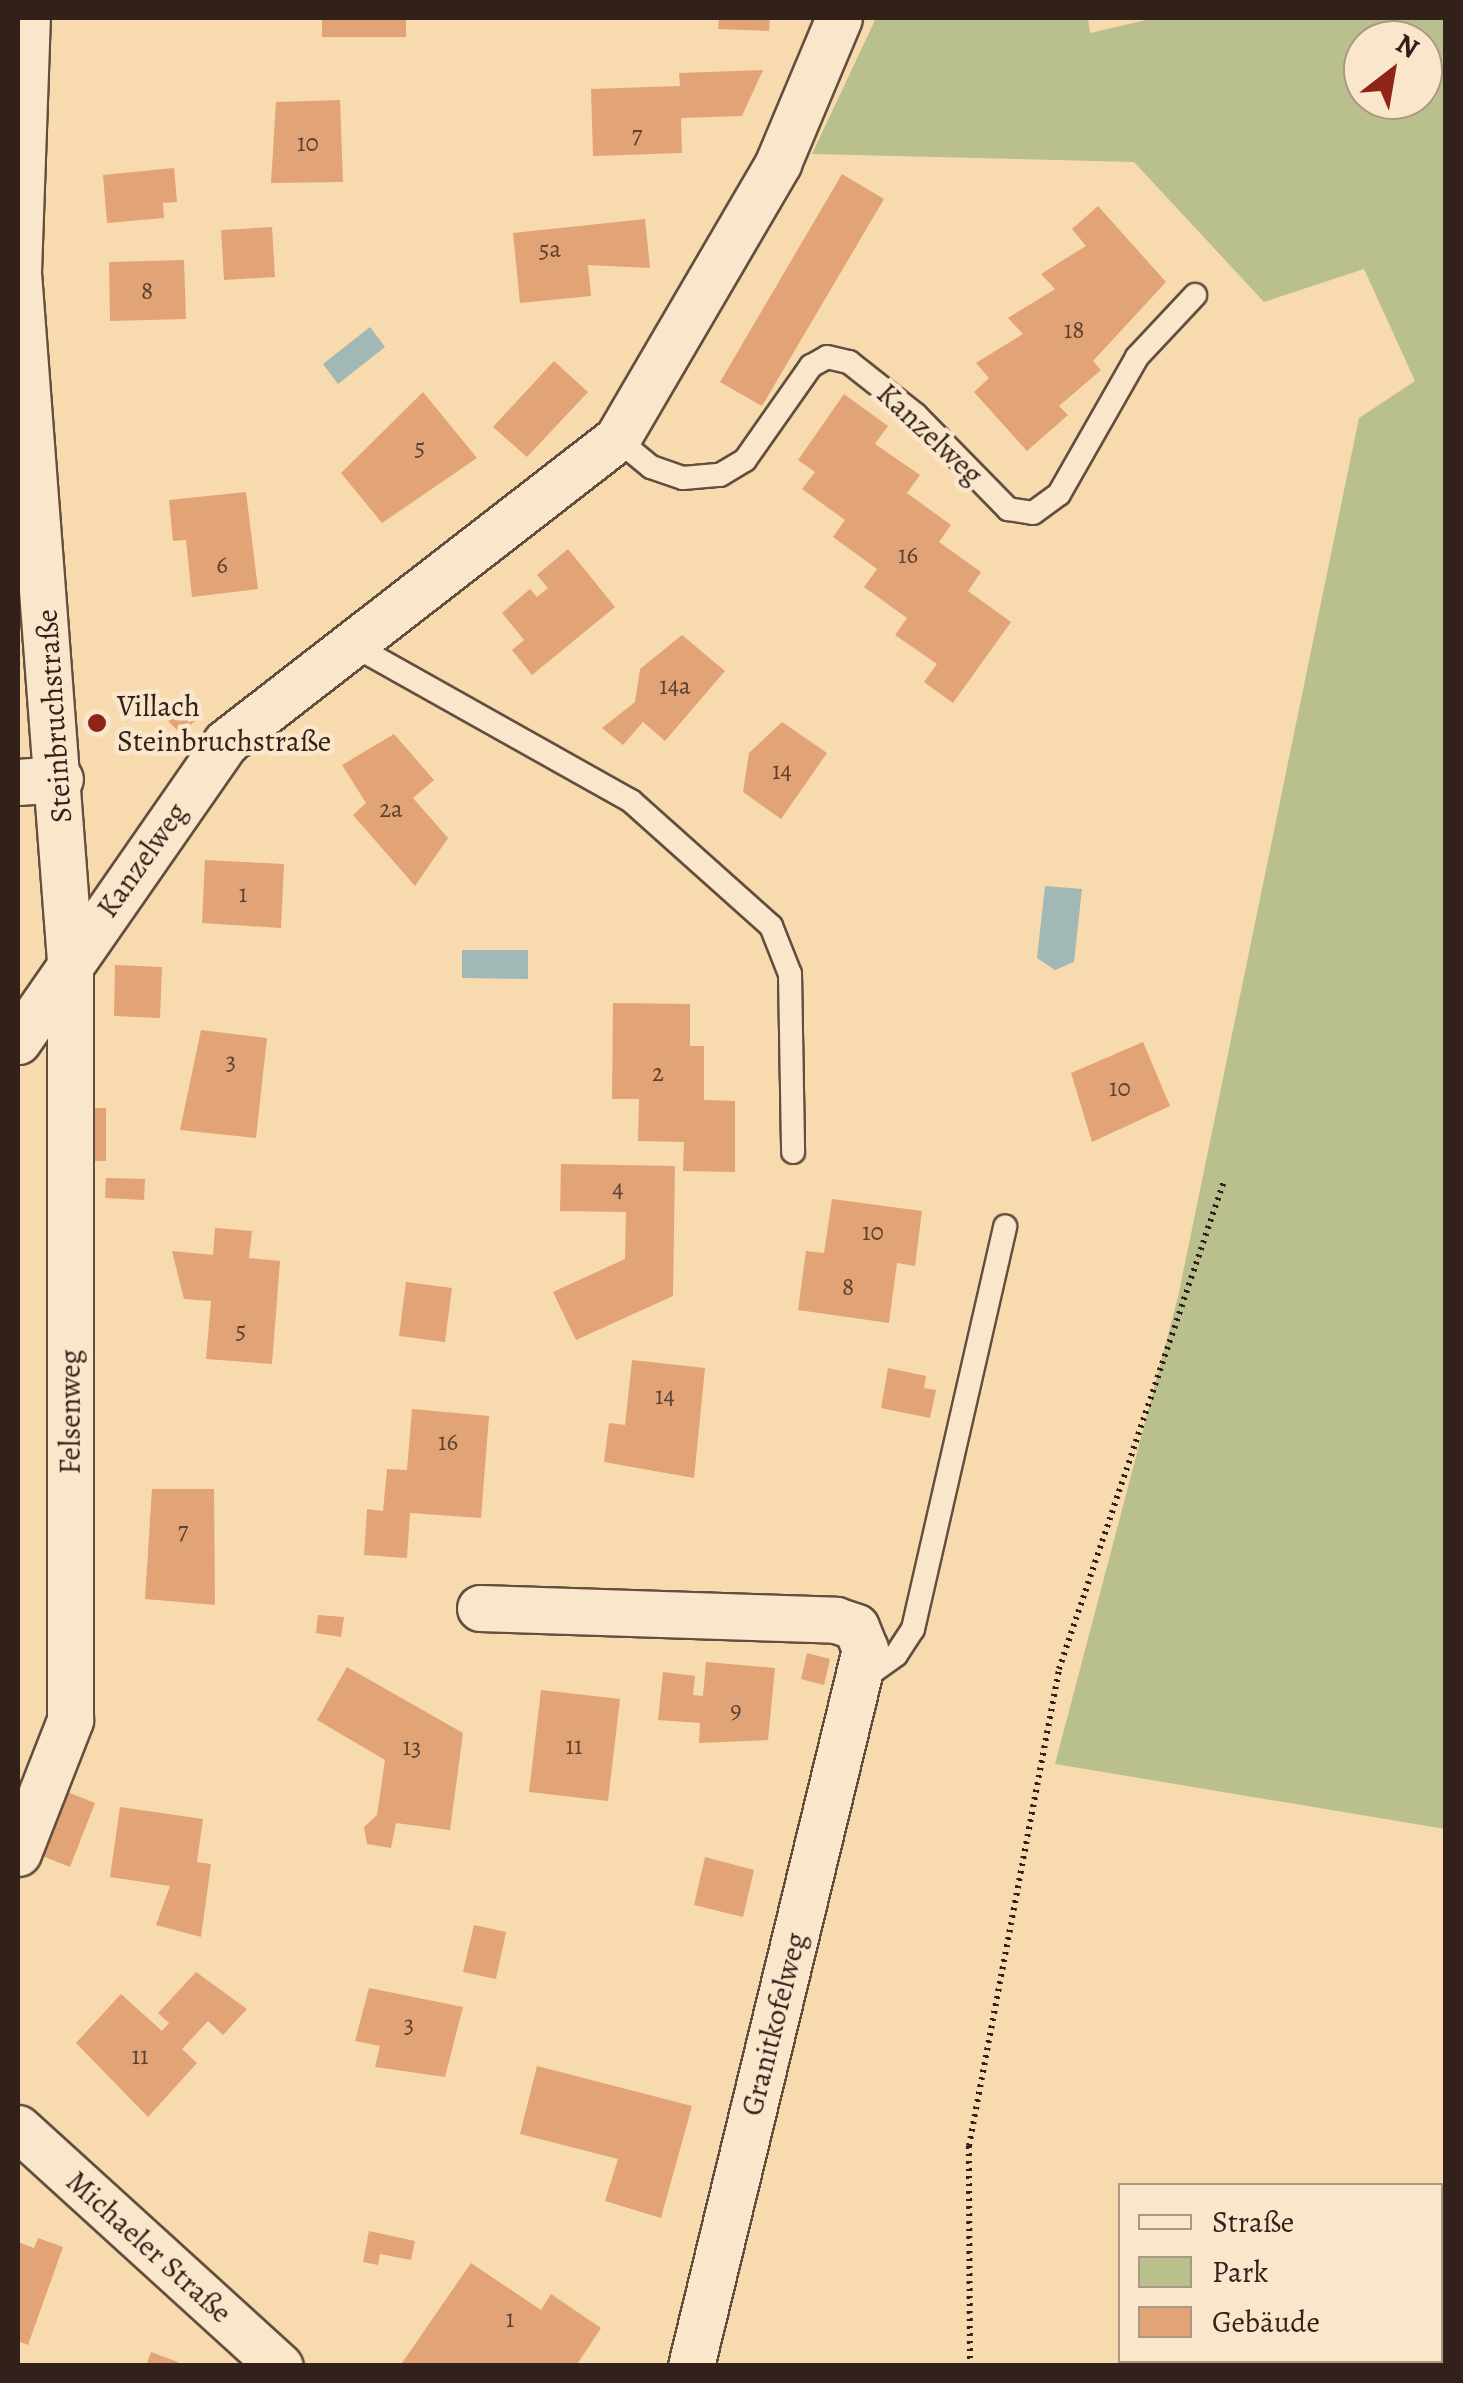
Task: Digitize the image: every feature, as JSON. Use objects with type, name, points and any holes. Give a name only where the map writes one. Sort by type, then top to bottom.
[{"type":"street","name":"Steinbruchstraße","points":[[27,18],[18,272],[39,781],[70,961]]},
{"type":"street","name":"Kanzelweg","points":[[70,961],[226,742],[617,439],[778,163],[839,18]]},
{"type":"street","points":[[18,1041],[70,961]]},
{"type":"street","name":"Felsenweg","points":[[18,1853],[70,1720],[70,961]]},
{"type":"street","name":"Granitkofelweg","points":[[480,1608],[836,1620],[856,1627],[865,1649],[691,2366]]},
{"type":"street","name":"Michaeler Straße","points":[[18,2128],[280,2366]]},
{"type":"lane","name":"Kanzelweg","points":[[617,439],[668,472],[720,475],[745,460],[812,366],[827,358],[849,362],[916,414],[1008,508],[1032,513],[1059,494],[1137,357],[1195,295]]},
{"type":"lane","points":[[352,645],[632,801],[771,926],[790,974],[793,1152]]},
{"type":"lane","points":[[858,1682],[896,1654],[913,1629],[1005,1226]]},
{"type":"path","points":[[970,2366],[969,2146],[1059,1669],[1224,1181]]},
{"type":"green space","points":[[876,18],[1088,18],[1090,33],[1155,18],[1445,18],[1445,1829],[1055,1764],[1178,1297],[1359,418],[1415,381],[1364,269],[1264,302],[1134,162],[812,154]]},
{"type":"water","points":[[370,327],[385,347],[338,384],[323,364]]},
{"type":"water","points":[[1045,886],[1082,889],[1074,962],[1055,970],[1037,958]]},
{"type":"water","points":[[462,950],[528,950],[528,979],[462,978]]},
{"type":"building","points":[[322,18],[406,18],[406,37],[322,37]]},
{"type":"building","points":[[719,18],[770,18],[769,31],[718,29]]},
{"type":"building","points":[[763,70],[742,116],[681,118],[682,153],[593,156],[591,89],[680,86],[679,73]]},
{"type":"building","points":[[340,100],[343,182],[271,183],[276,102]]},
{"type":"building","points":[[174,168],[177,202],[163,203],[164,218],[107,223],[103,175]]},
{"type":"building","points":[[842,174],[884,199],[762,406],[720,382]]},
{"type":"building","points":[[1098,206],[1166,282],[1093,361],[1101,370],[1059,406],[1068,415],[1027,451],[974,392],[989,378],[976,363],[1023,334],[1008,318],[1055,289],[1041,274],[1086,246],[1072,229]]},
{"type":"building","points":[[645,219],[650,268],[588,265],[591,296],[520,303],[513,233]]},
{"type":"building","points":[[272,227],[275,277],[224,280],[221,230]]},
{"type":"building","points":[[184,260],[186,319],[110,321],[109,262]]},
{"type":"building","points":[[554,361],[588,392],[527,457],[493,427]]},
{"type":"building","points":[[423,392],[477,458],[382,523],[341,473]]},
{"type":"building","points":[[844,394],[888,426],[875,444],[920,475],[907,493],[951,525],[939,542],[981,572],[968,591],[1011,622],[953,703],[924,682],[937,664],[895,635],[907,618],[864,587],[877,569],[833,537],[845,520],[802,489],[815,472],[798,460]]},
{"type":"building","points":[[246,492],[258,589],[192,597],[186,540],[173,541],[169,500]]},
{"type":"building","points":[[568,549],[615,607],[532,675],[512,650],[524,640],[502,613],[530,589],[537,597],[548,588],[537,575]]},
{"type":"building","points":[[682,635],[725,671],[665,741],[643,722],[623,745],[602,728],[635,702],[640,669]]},
{"type":"building","points":[[182,700],[198,718],[181,734],[164,717]]},
{"type":"building","points":[[782,722],[827,753],[781,819],[743,792],[749,753]]},
{"type":"building","points":[[394,734],[434,780],[413,798],[448,838],[415,886],[353,815],[366,803],[342,765]]},
{"type":"building","points":[[205,860],[284,864],[281,928],[202,923]]},
{"type":"building","points":[[115,965],[162,967],[160,1018],[114,1016]]},
{"type":"building","points":[[613,1003],[690,1004],[690,1046],[704,1046],[704,1100],[735,1101],[735,1172],[683,1171],[684,1142],[638,1141],[639,1099],[612,1099]]},
{"type":"building","points":[[201,1030],[267,1038],[256,1138],[180,1130]]},
{"type":"building","points":[[1143,1042],[1170,1106],[1092,1142],[1071,1073]]},
{"type":"building","points":[[90,1108],[106,1108],[106,1161],[90,1161]]},
{"type":"building","points":[[561,1164],[675,1166],[673,1296],[576,1340],[553,1292],[625,1259],[626,1212],[560,1211]]},
{"type":"building","points":[[106,1178],[145,1179],[144,1200],[105,1198]]},
{"type":"building","points":[[832,1199],[922,1211],[915,1266],[897,1263],[889,1323],[798,1310],[806,1251],[824,1253]]},
{"type":"building","points":[[215,1228],[252,1231],[249,1258],[280,1261],[272,1364],[206,1359],[211,1301],[184,1299],[172,1251],[213,1255]]},
{"type":"building","points":[[406,1282],[452,1288],[445,1342],[399,1336]]},
{"type":"building","points":[[632,1360],[705,1368],[694,1478],[604,1462],[609,1423],[625,1425]]},
{"type":"building","points":[[888,1368],[926,1376],[924,1388],[936,1390],[930,1418],[881,1408]]},
{"type":"building","points":[[412,1409],[489,1416],[481,1518],[410,1513],[407,1558],[364,1555],[367,1509],[383,1511],[387,1469],[407,1470]]},
{"type":"building","points":[[152,1489],[214,1489],[215,1605],[145,1599]]},
{"type":"building","points":[[318,1615],[344,1617],[341,1637],[316,1633]]},
{"type":"building","points":[[807,1653],[830,1659],[824,1685],[801,1679]]},
{"type":"building","points":[[706,1662],[775,1668],[768,1740],[699,1743],[700,1723],[658,1720],[663,1672],[695,1676],[693,1695],[703,1696]]},
{"type":"building","points":[[347,1667],[463,1733],[450,1830],[396,1823],[391,1848],[367,1844],[364,1827],[377,1815],[385,1760],[317,1720]]},
{"type":"building","points":[[541,1690],[620,1699],[608,1801],[529,1792]]},
{"type":"building","points":[[65,1791],[95,1803],[70,1867],[40,1855]]},
{"type":"building","points":[[120,1807],[203,1819],[197,1862],[211,1864],[201,1937],[156,1925],[170,1886],[110,1877]]},
{"type":"building","points":[[705,1857],[754,1870],[743,1917],[694,1905]]},
{"type":"building","points":[[474,1925],[506,1932],[496,1979],[463,1972]]},
{"type":"building","points":[[196,1972],[247,2009],[223,2035],[208,2021],[182,2049],[197,2063],[148,2117],[76,2043],[121,1994],[162,2031],[169,2023],[158,2013]]},
{"type":"building","points":[[369,1988],[463,2007],[445,2077],[375,2067],[380,2046],[355,2041]]},
{"type":"building","points":[[537,2066],[692,2106],[661,2218],[605,2201],[618,2159],[520,2134]]},
{"type":"building","points":[[369,2231],[415,2241],[411,2260],[380,2254],[378,2265],[363,2262]]},
{"type":"building","points":[[38,2238],[63,2247],[28,2345],[18,2341],[18,2242],[34,2248]]},
{"type":"building","points":[[471,2263],[541,2310],[551,2294],[601,2328],[576,2366],[402,2363]]},
{"type":"building","points":[[151,2352],[178,2362],[177,2366],[146,2366]]},
{"type":"place","name":"Villach Steinbruchstraße","points":[[97,723]]}]
